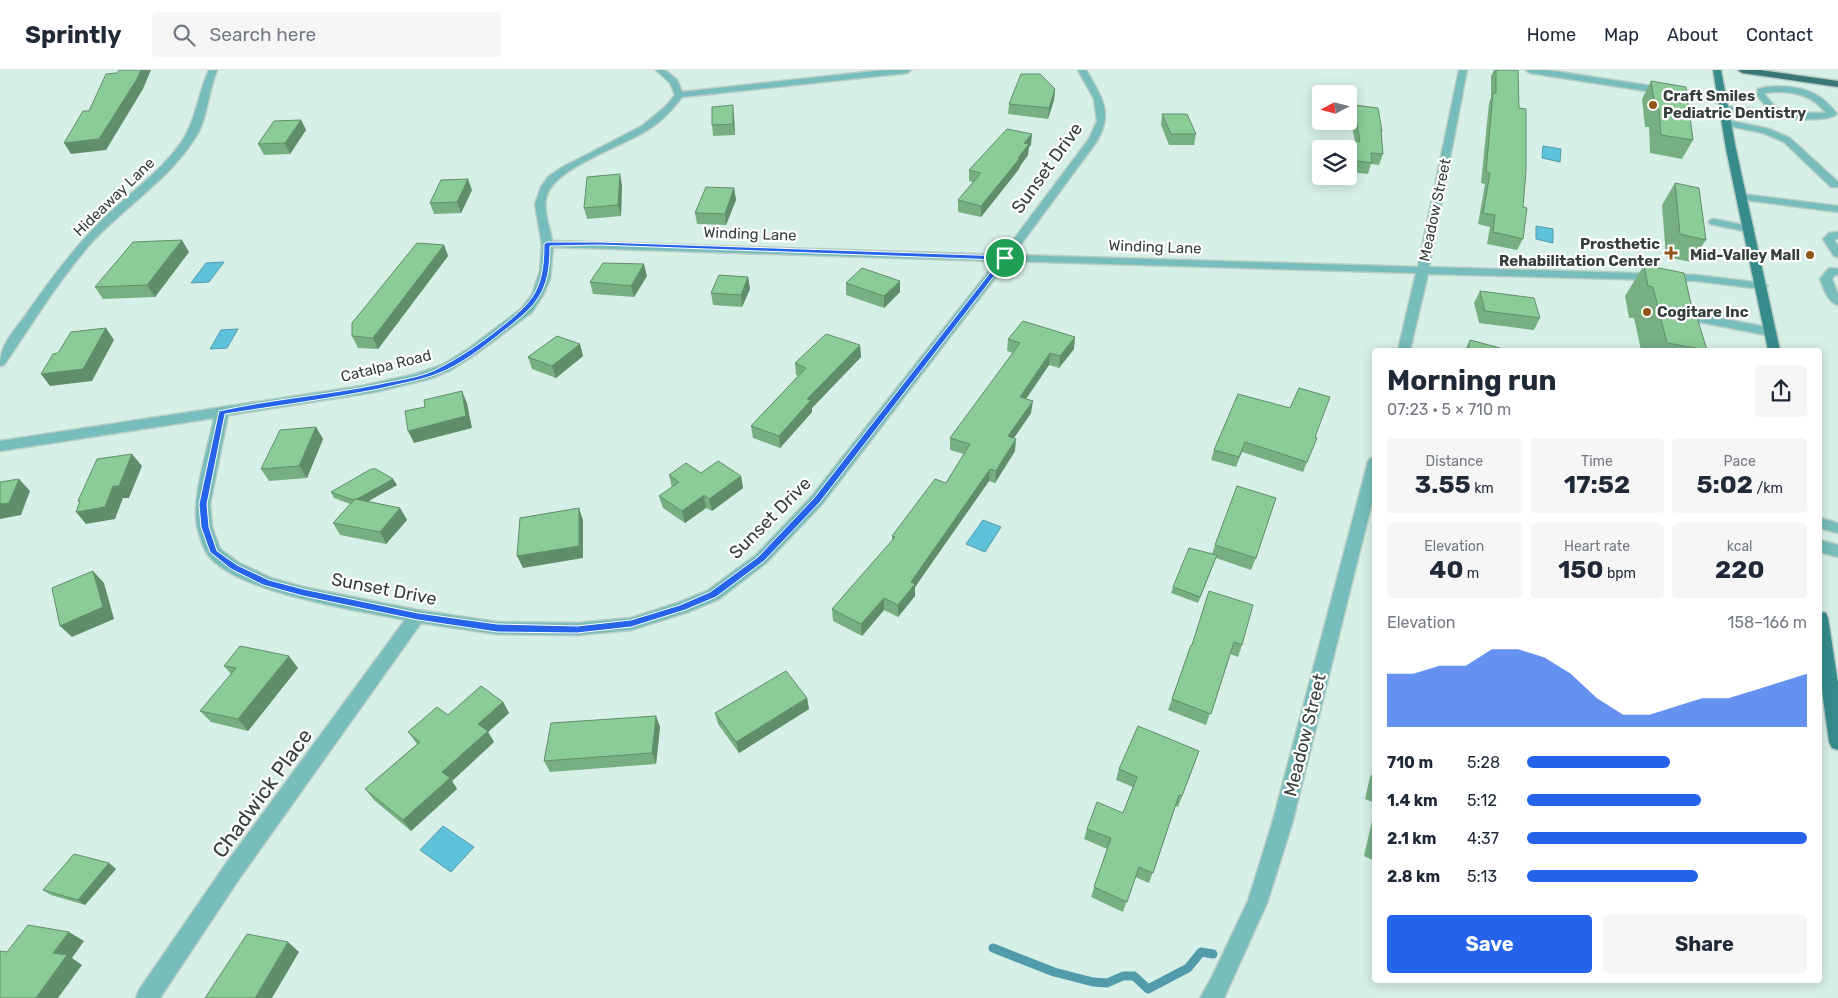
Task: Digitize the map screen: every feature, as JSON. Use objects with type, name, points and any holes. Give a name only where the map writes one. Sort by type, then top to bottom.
[{"type":"highway","points":[[1742,70],[1838,84]]},
{"type":"main road","points":[[1717,70],[1774,348]]},
{"type":"main road","points":[[1822,632],[1838,742]]},
{"type":"street","name":"Hideaway Lane","points":[[0,362],[35,310],[78,254],[105,223],[141,192],[171,162],[190,138],[200,121],[213,70]]},
{"type":"street","points":[[660,70],[674,82],[680,95],[907,70]]},
{"type":"street","name":"Sunset Drive","points":[[222,413],[203,504],[205,527],[214,552],[234,567],[266,583],[418,616],[497,628],[577,629],[631,624],[682,608],[713,595],[761,559],[817,500],[1094,140],[1102,121],[1098,99],[1082,70]]},
{"type":"street","name":"Meadow Street","points":[[1404,348],[1423,269],[1462,70]]},
{"type":"street","points":[[1530,70],[1612,83],[1778,114],[1823,117],[1832,114],[1817,98],[1810,95],[1768,90],[1761,91],[1761,94],[1778,114]]},
{"type":"street","points":[[1612,70],[1612,83]]},
{"type":"street","name":"Catalpa Road","points":[[0,446],[351,392],[416,379],[436,372],[477,349],[526,310],[540,291],[547,265],[547,244],[539,208],[539,198],[549,181],[588,156],[629,137],[655,122],[674,104],[680,95]]},
{"type":"street","points":[[1727,123],[1766,131],[1787,140],[1835,185]]},
{"type":"street","points":[[1742,197],[1838,209]]},
{"type":"street","points":[[1714,222],[1749,229]]},
{"type":"street","points":[[1838,236],[1833,235],[1828,239],[1838,254]]},
{"type":"street","name":"Winding Lane","points":[[547,244],[600,244],[1696,278],[1762,286]]},
{"type":"street","points":[[1838,272],[1832,271],[1826,279],[1832,294],[1838,302]]},
{"type":"street","points":[[1683,316],[1771,332]]},
{"type":"street","name":"Meadow Street","points":[[1211,998],[1220,985],[1257,903],[1282,824],[1372,474]]},
{"type":"street","points":[[1822,524],[1838,528]]},
{"type":"street","points":[[1822,547],[1838,551]]},
{"type":"street","name":"Chadwick Place","points":[[147,998],[232,872],[418,616]]},
{"type":"water","points":[[1543,146],[1561,149],[1560,162],[1542,158]]},
{"type":"water","points":[[1536,226],[1553,229],[1553,243],[1536,239]]},
{"type":"water","points":[[224,262],[209,282],[191,283],[206,263]]},
{"type":"water","points":[[238,329],[227,348],[210,349],[221,330]]},
{"type":"water","points":[[983,520],[1001,527],[985,552],[966,544]]},
{"type":"water","points":[[443,826],[474,847],[451,872],[420,850]]},
{"type":"building","points":[[119,70],[141,70],[99,139],[64,143],[83,111],[89,111],[106,74],[117,73]]},
{"type":"building","points":[[1496,70],[1518,70],[1519,108],[1526,109],[1526,171],[1523,207],[1527,208],[1523,239],[1493,232],[1495,215],[1483,213],[1490,173],[1486,172],[1493,93],[1496,93]]},
{"type":"building","points":[[1021,74],[1040,74],[1055,89],[1049,108],[1009,104]]},
{"type":"building","points":[[1651,81],[1686,87],[1693,140],[1661,135],[1659,109],[1655,108]]},
{"type":"building","points":[[733,105],[733,124],[712,125],[712,107]]},
{"type":"building","points":[[1358,106],[1378,108],[1383,154],[1371,153],[1372,163],[1357,161],[1357,142],[1360,142]]},
{"type":"building","points":[[1162,114],[1187,114],[1196,134],[1171,134]]},
{"type":"building","points":[[301,120],[285,143],[258,144],[274,121]]},
{"type":"building","points":[[1007,129],[1032,134],[1024,143],[1029,144],[1018,158],[1020,158],[981,206],[958,200],[981,173],[969,170]]},
{"type":"building","points":[[620,174],[618,205],[584,208],[587,177]]},
{"type":"building","points":[[468,179],[457,202],[430,203],[441,180]]},
{"type":"building","points":[[1675,183],[1699,188],[1706,240],[1680,234]]},
{"type":"building","points":[[706,187],[734,188],[725,214],[695,213]]},
{"type":"building","points":[[182,240],[147,285],[95,287],[133,242]]},
{"type":"building","points":[[417,243],[444,245],[373,338],[352,336],[352,323]]},
{"type":"building","points":[[603,263],[644,264],[631,286],[590,282]]},
{"type":"building","points":[[1644,265],[1684,273],[1692,308],[1694,308],[1706,348],[1667,343],[1653,287],[1648,286]]},
{"type":"building","points":[[862,268],[900,281],[884,296],[846,283]]},
{"type":"building","points":[[719,275],[748,277],[741,295],[711,293]]},
{"type":"building","points":[[1480,291],[1534,298],[1540,318],[1485,311]]},
{"type":"building","points":[[1023,321],[1075,337],[1060,356],[1050,353],[1020,397],[1033,401],[1008,436],[1016,439],[996,471],[990,469],[911,582],[915,584],[898,605],[884,598],[861,624],[832,609],[895,537],[892,536],[935,479],[946,483],[970,444],[950,438],[1020,343],[1008,339]]},
{"type":"building","points":[[106,328],[83,369],[41,374],[53,354],[58,353],[71,332]]},
{"type":"building","points":[[826,334],[860,345],[807,399],[811,400],[779,436],[751,426],[806,368],[795,363]]},
{"type":"building","points":[[557,336],[580,344],[552,366],[528,357]]},
{"type":"building","points":[[1470,340],[1500,348],[1468,348]]},
{"type":"building","points":[[1299,388],[1330,397],[1307,462],[1245,442],[1239,457],[1214,450],[1238,394],[1290,408]]},
{"type":"building","points":[[462,391],[466,416],[408,431],[405,411],[425,407],[424,400]]},
{"type":"building","points":[[316,427],[299,466],[261,469],[280,430]]},
{"type":"building","points":[[132,454],[119,486],[113,486],[105,507],[76,512],[80,501],[78,501],[97,459]]},
{"type":"building","points":[[718,461],[741,476],[709,499],[704,495],[682,511],[659,496],[679,482],[669,475],[686,463],[701,473]]},
{"type":"building","points":[[371,469],[376,469],[393,479],[353,500],[331,492]]},
{"type":"building","points":[[19,479],[9,503],[0,504],[0,482]]},
{"type":"building","points":[[1237,486],[1276,498],[1256,558],[1215,545]]},
{"type":"building","points":[[355,499],[400,508],[380,532],[333,523]]},
{"type":"building","points":[[579,508],[579,546],[517,556],[520,518]]},
{"type":"building","points":[[1189,548],[1217,555],[1200,597],[1173,587]]},
{"type":"building","points":[[93,571],[103,607],[60,626],[52,588]]},
{"type":"building","points":[[1209,591],[1253,605],[1242,645],[1234,642],[1211,714],[1172,699]]},
{"type":"building","points":[[240,646],[289,656],[238,719],[200,711],[236,668],[224,666]]},
{"type":"building","points":[[786,671],[807,698],[736,742],[715,713]]},
{"type":"building","points":[[481,686],[503,702],[478,724],[488,731],[442,772],[450,778],[403,820],[365,789],[420,742],[408,732],[437,707],[448,715]]},
{"type":"building","points":[[656,716],[652,753],[544,761],[551,723]]},
{"type":"building","points":[[1138,726],[1199,751],[1182,796],[1179,795],[1153,873],[1139,867],[1127,902],[1094,887],[1111,838],[1087,829],[1097,802],[1123,813],[1137,777],[1119,769]]},
{"type":"building","points":[[74,854],[109,863],[78,900],[43,890]]},
{"type":"building","points":[[28,925],[69,932],[53,953],[67,955],[36,998],[0,998],[0,951],[7,952]]},
{"type":"building","points":[[247,934],[288,942],[255,998],[205,998]]},
{"type":"waterway","points":[[993,948],[1054,972],[1093,982],[1107,983],[1123,976],[1134,976],[1148,989],[1188,968],[1201,952],[1213,954]]},
{"type":"place","name":"Craft Smiles Pediatric Dentistry","points":[[1653,105]]},
{"type":"place","name":"Prosthetic Rehabilitation Center","points":[[1671,253]]},
{"type":"place","name":"Mid-Valley Mall","points":[[1810,255]]},
{"type":"place","name":"Cogitare Inc","points":[[1647,312]]},
{"type":"route","points":[[547,244],[600,244],[1005,258],[817,500],[761,559],[713,595],[682,608],[631,624],[577,629],[497,628],[418,616],[266,583],[234,567],[214,552],[205,527],[203,504],[222,413],[351,392],[416,379],[456,362],[477,349],[526,310],[540,291],[547,265],[547,244]]}]
